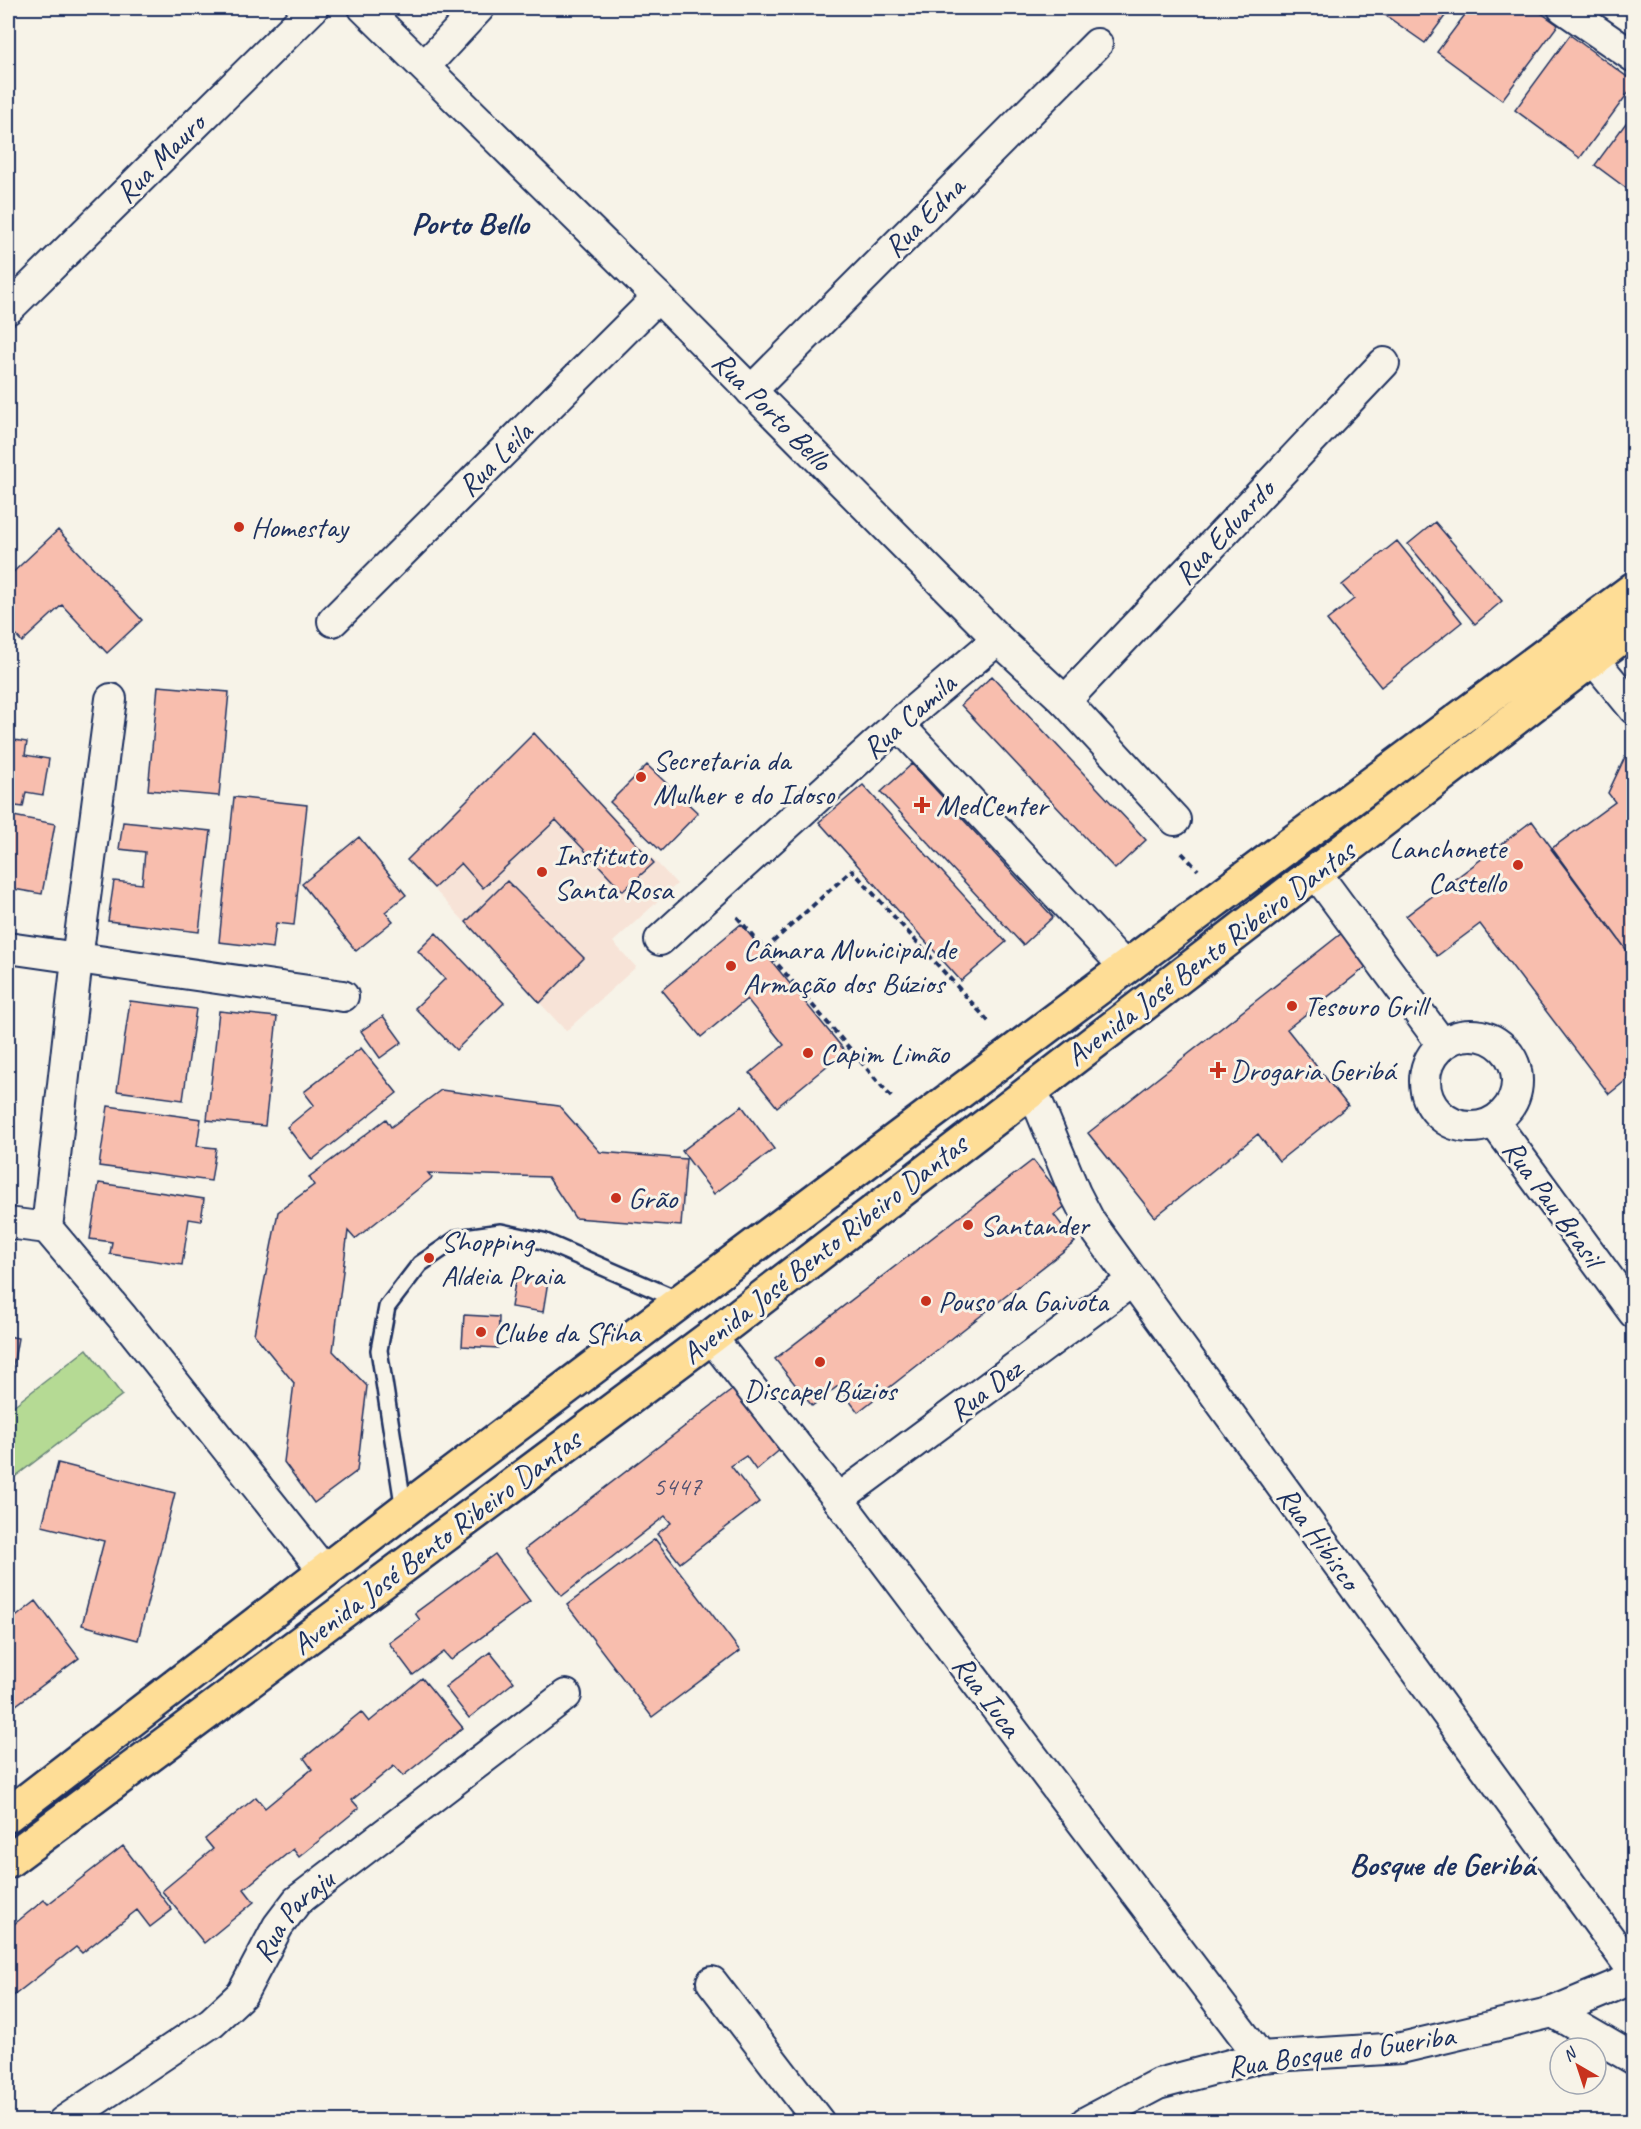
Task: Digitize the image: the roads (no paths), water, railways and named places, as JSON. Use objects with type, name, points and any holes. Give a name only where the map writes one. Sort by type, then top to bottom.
[{"type":"main road","name":"Avenida José Bento Ribeiro Dantas","points":[[8,1815],[404,1510],[681,1301],[1125,967],[1634,589]]},
{"type":"main road","name":"Avenida José Bento Ribeiro Dantas","points":[[8,1861],[711,1337],[1634,627]]},
{"type":"street","name":"Rua Mauro","points":[[8,309],[313,8]]},
{"type":"street","name":"Rua Porto Bello","points":[[364,8],[658,297],[998,639],[1065,701],[1174,820]]},
{"type":"street","points":[[425,66],[479,8]]},
{"type":"street","points":[[1563,8],[1634,57]]},
{"type":"street","name":"Rua Edna","points":[[751,390],[1097,44]]},
{"type":"street","name":"Rua Leila","points":[[333,621],[658,297]]},
{"type":"street","name":"Rua Eduardo","points":[[1065,701],[1384,363]]},
{"type":"street","name":"Rua Camila","points":[[660,940],[898,724],[998,639]]},
{"type":"street","points":[[1593,659],[1634,709]]},
{"type":"street","points":[[47,1228],[77,959],[111,699]]},
{"type":"street","points":[[898,724],[1125,967]]},
{"type":"street","points":[[1316,873],[1442,1044]]},
{"type":"street","points":[[8,948],[343,996]]},
{"type":"street","name":"Rua Pau Brasil","points":[[1462,1035],[1484,1036],[1503,1047],[1515,1065],[1518,1086],[1510,1106],[1494,1122],[1475,1128],[1452,1124],[1434,1111],[1425,1090],[1427,1067],[1442,1044],[1462,1035]]},
{"type":"street","name":"Rua Hibisco","points":[[1032,1089],[1074,1192],[1090,1222],[1634,1972]]},
{"type":"street","name":"Rua Pau Brasil","points":[[1494,1122],[1634,1312]]},
{"type":"street","points":[[8,1223],[47,1228],[123,1318],[325,1572]]},
{"type":"street","name":"Rua Dez","points":[[838,1499],[1132,1281]]},
{"type":"street","name":"Rua Iuca","points":[[711,1337],[838,1499],[1260,2057]]},
{"type":"street","name":"Rua Paraju","points":[[63,2121],[212,2022],[242,1994],[278,1926],[297,1901],[566,1695]]},
{"type":"street","name":"Rua Bosque do Gueriba","points":[[1087,2121],[1158,2084],[1260,2057],[1401,2048],[1552,2012],[1634,1978]]},
{"type":"street","points":[[712,1982],[819,2121]]},
{"type":"street","points":[[1552,2012],[1634,2059]]},
{"type":"lane","points":[[404,1510],[379,1350],[387,1307],[420,1264],[458,1238],[501,1232],[543,1241],[681,1301]]},
{"type":"place","name":"Homestay","points":[[239,527]]},
{"type":"place","name":"Secretaria da Mulher e do Idoso","points":[[641,777]]},
{"type":"place","name":"MedCenter","points":[[922,805]]},
{"type":"place","name":"Lanchonete Castello","points":[[1518,865]]},
{"type":"place","name":"Instituto Santa Rosa","points":[[542,872]]},
{"type":"place","name":"Câmara Municipal de Armação dos Búzios","points":[[731,966]]},
{"type":"place","name":"Tesouro Grill","points":[[1292,1006]]},
{"type":"place","name":"Capim Limão","points":[[808,1053]]},
{"type":"place","name":"Drogaria Geribá","points":[[1218,1070]]},
{"type":"place","name":"Grão","points":[[616,1198]]},
{"type":"place","name":"Santander","points":[[968,1225]]},
{"type":"place","name":"Shopping Aldeia Praia","points":[[429,1258]]},
{"type":"place","name":"Pouso da Gaivota","points":[[926,1301]]},
{"type":"place","name":"Clube da Sfiha","points":[[481,1332]]},
{"type":"place","name":"Discapel Búzios","points":[[820,1362]]},
{"type":"district","name":"Porto Bello","points":[[470,223]]},
{"type":"district","name":"Bosque de Geribá","points":[[1442,1864]]}]
